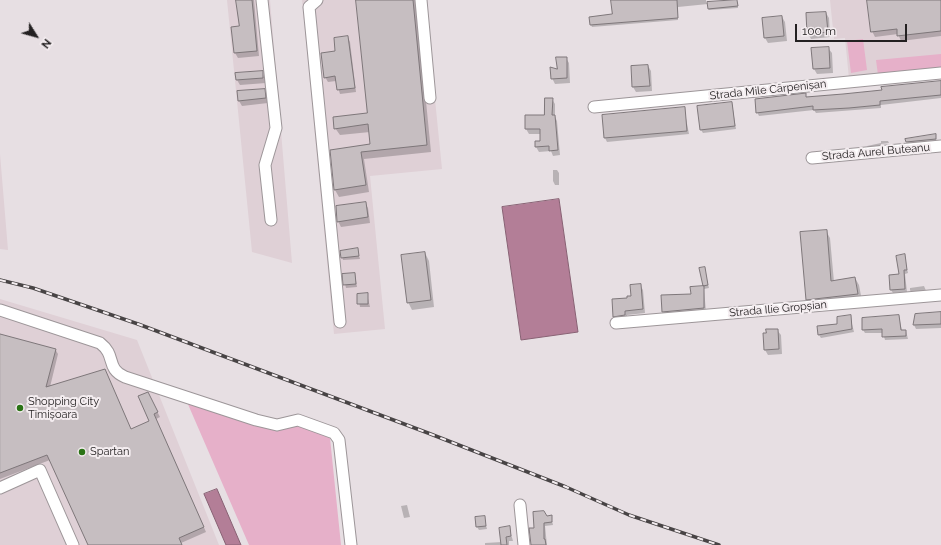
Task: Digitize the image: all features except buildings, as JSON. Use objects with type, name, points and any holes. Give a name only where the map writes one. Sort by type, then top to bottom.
[{"type":"street","points":[[262,0],[276,128],[265,165],[271,220]]},
{"type":"street","points":[[317,0],[309,7],[340,322]]},
{"type":"street","points":[[421,0],[430,98]]},
{"type":"street","name":"Strada Mile Cărpenișan","points":[[594,108],[941,73]]},
{"type":"street","name":"Strada Aurel Buteanu","points":[[812,158],[941,146]]},
{"type":"street","name":"Strada Ilie Gropșian","points":[[616,323],[941,295]]},
{"type":"street","points":[[0,310],[100,343],[110,354],[113,368],[118,374],[125,377],[256,420],[276,424],[298,420],[334,432],[339,440],[351,545]]},
{"type":"street","points":[[0,488],[40,470],[73,545]]},
{"type":"street","points":[[520,505],[524,545]]},
{"type":"shaded area","points":[[227,0],[270,0],[292,263],[252,252]]},
{"type":"shaded area","points":[[302,0],[425,0],[442,169],[370,176],[385,329],[334,334]]},
{"type":"shaded area","points":[[830,0],[941,0],[941,69],[849,79],[845,38],[834,39]]},
{"type":"shaded area","points":[[863,39],[867,70],[851,73],[847,41]]},
{"type":"shaded area","points":[[941,54],[941,69],[878,75],[876,60]]},
{"type":"shaded area","points":[[0,154],[8,250],[0,249]]},
{"type":"shaded area","points":[[559,199],[578,332],[521,340],[502,207]]},
{"type":"shaded area","points":[[0,299],[137,340],[219,545],[0,545]]},
{"type":"shaded area","points":[[187,402],[324,431],[330,438],[341,545],[249,545]]},
{"type":"shaded area","points":[[217,489],[241,545],[226,545],[204,494]]},
{"type":"railway","points":[[0,280],[33,288],[138,324],[428,433],[566,487],[629,515],[719,545]]},
{"type":"place","name":"Shopping City Timișoara","points":[[20,408]]},
{"type":"place","name":"Spartan","points":[[82,452]]}]
